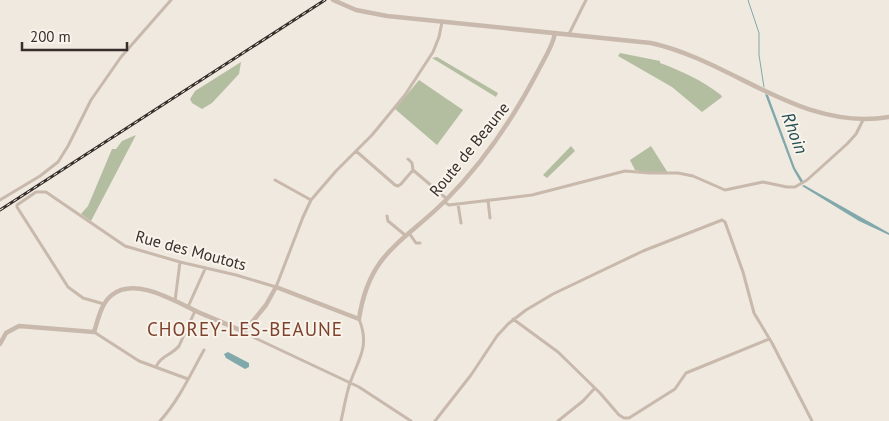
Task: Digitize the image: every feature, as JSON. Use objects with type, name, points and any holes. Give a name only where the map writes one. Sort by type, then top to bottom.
[{"type":"street","points":[[0,200],[40,176],[58,162],[91,100],[121,57],[171,0]]},
{"type":"street","points":[[569,34],[586,0]]},
{"type":"street","points":[[334,1],[372,14],[644,42],[664,46],[807,110],[832,117],[864,120],[889,117]]},
{"type":"street","points":[[244,332],[266,305],[276,287],[311,200],[372,135],[413,84],[438,41],[442,22]]},
{"type":"street","name":"Route de Beaune","points":[[359,319],[365,292],[375,269],[387,253],[446,201],[483,156],[519,107],[551,45],[555,33]]},
{"type":"street","points":[[408,160],[412,164],[413,170],[449,205],[532,195],[626,170],[693,176],[725,190],[763,182],[787,187],[795,186],[807,180],[847,144],[856,134],[864,120]]},
{"type":"street","points":[[356,151],[398,186],[413,170]]},
{"type":"street","points":[[275,180],[311,200]]},
{"type":"street","name":"Rue des Moutots","points":[[104,304],[83,298],[68,287],[16,207],[17,205],[36,192],[46,192],[125,246],[276,287]]},
{"type":"street","points":[[488,200],[490,218]]},
{"type":"street","points":[[458,204],[461,223]]},
{"type":"street","points":[[387,216],[388,221],[407,234],[416,243],[420,244]]},
{"type":"street","points":[[435,421],[472,375],[497,336],[513,319],[553,294],[643,251],[722,220],[725,222],[743,272],[754,313],[812,421]]},
{"type":"street","points":[[175,300],[180,262]]},
{"type":"street","points":[[188,307],[205,269]]},
{"type":"street","points":[[276,287],[359,319],[363,328],[364,348],[350,383],[341,421]]},
{"type":"street","points":[[94,332],[104,304],[113,294],[122,289],[143,289],[175,300],[350,383],[411,421]]},
{"type":"street","points":[[156,367],[161,359],[176,350],[196,311]]},
{"type":"street","points":[[513,319],[558,352],[624,418],[629,418],[675,389],[686,373],[769,339]]},
{"type":"street","points":[[0,344],[6,333],[20,326],[94,332],[139,361],[188,379]]},
{"type":"street","points":[[160,421],[170,409],[204,350]]},
{"type":"street","points":[[558,421],[594,389]]},
{"type":"green space","points":[[620,53],[660,61],[660,63],[700,81],[722,97],[702,112],[672,87],[618,56]]},
{"type":"green space","points":[[437,57],[498,93],[496,97],[432,58]]},
{"type":"green space","points":[[241,62],[239,74],[212,103],[202,109],[192,103],[190,99],[195,91]]},
{"type":"green space","points":[[419,80],[463,110],[437,145],[395,109]]},
{"type":"green space","points":[[136,135],[91,221],[81,214],[88,206],[112,149],[116,149],[122,141]]},
{"type":"green space","points":[[571,146],[575,151],[547,178],[543,175]]},
{"type":"green space","points":[[651,146],[668,173],[635,170],[630,160]]},
{"type":"water","points":[[765,94],[768,95],[795,168],[803,181],[801,183],[793,169]]},
{"type":"water","points":[[804,185],[889,233],[889,235],[859,221],[802,186]]},
{"type":"water","points":[[228,352],[249,363],[249,367],[245,369],[226,358],[224,354]]},
{"type":"waterway","points":[[748,0],[759,33],[759,55],[764,87]]},
{"type":"railway","points":[[0,210],[325,0]]},
{"type":"district","name":"CHOREY-LES-BEAUNE","points":[[245,329]]},
{"type":"water label","name":"Rhoin","points":[[795,133]]}]
